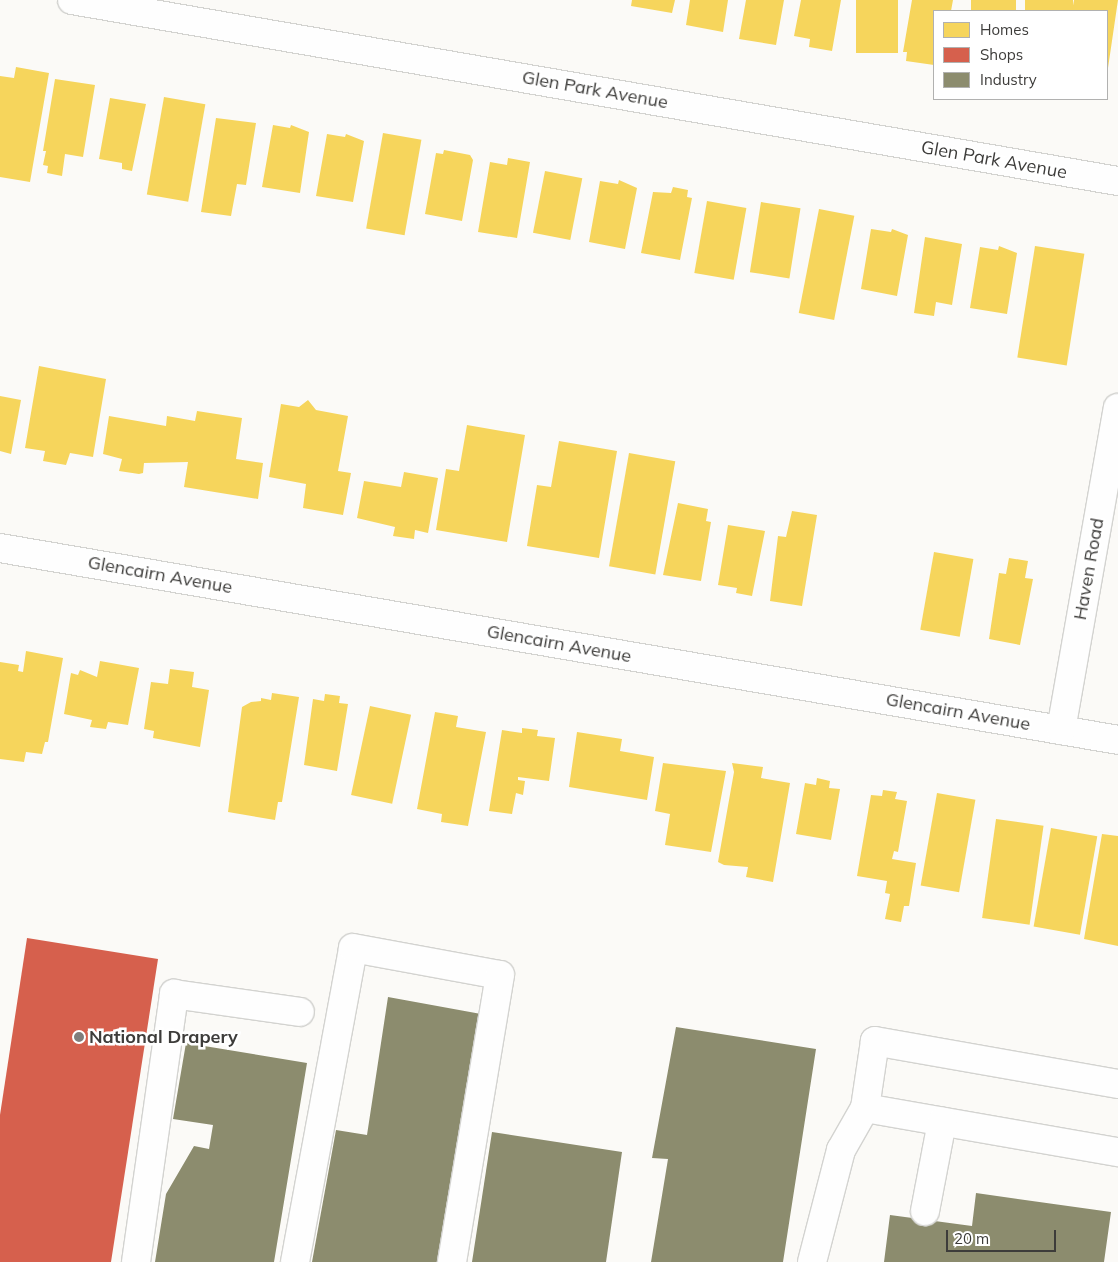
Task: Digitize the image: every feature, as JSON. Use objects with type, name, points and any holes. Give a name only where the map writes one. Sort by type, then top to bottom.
[{"type":"street","name":"Glen Park Avenue","points":[[72,0],[1118,182]]},
{"type":"street","name":"Haven Road","points":[[1061,730],[1118,408]]},
{"type":"street","name":"Glencairn Avenue","points":[[0,548],[1118,740]]},
{"type":"street","points":[[294,1262],[353,948],[500,975],[452,1262]]},
{"type":"street","points":[[136,1262],[174,994],[300,1012]]},
{"type":"street","points":[[812,1262],[842,1150],[864,1108],[874,1041],[1118,1084]]},
{"type":"street","points":[[864,1108],[1118,1152]]},
{"type":"street","points":[[925,1211],[942,1122]]},
{"type":"building: Homes","points":[[632,0],[675,0],[672,13],[631,6]]},
{"type":"building: Homes","points":[[690,0],[728,0],[723,32],[686,25]]},
{"type":"building: Homes","points":[[746,0],[784,0],[776,45],[739,39]]},
{"type":"building: Homes","points":[[801,0],[841,0],[832,51],[809,47],[810,39],[794,36]]},
{"type":"building: Homes","points":[[856,0],[898,0],[898,53],[856,53]]},
{"type":"building: Homes","points":[[912,0],[953,0],[951,10],[933,10],[933,65],[906,61],[907,52],[903,52]]},
{"type":"building: Homes","points":[[971,0],[1016,0],[1016,10],[971,10]]},
{"type":"building: Homes","points":[[1025,0],[1073,0],[1073,10],[1025,10]]},
{"type":"building: Homes","points":[[1074,0],[1118,0],[1108,68],[1108,10],[1072,10]]},
{"type":"building: Homes","points":[[16,67],[49,73],[30,182],[0,177],[0,76],[14,78]]},
{"type":"building: Homes","points":[[55,79],[95,85],[83,157],[65,154],[62,176],[47,173],[48,166],[43,165],[46,151],[43,151]]},
{"type":"building: Homes","points":[[164,97],[205,104],[188,202],[147,194]]},
{"type":"building: Homes","points":[[110,98],[146,104],[132,171],[122,169],[122,163],[99,159]]},
{"type":"building: Homes","points":[[216,118],[256,123],[246,185],[237,184],[231,216],[201,212]]},
{"type":"building: Homes","points":[[273,125],[290,128],[291,125],[309,132],[300,193],[262,187]]},
{"type":"building: Homes","points":[[383,133],[421,140],[405,235],[366,229]]},
{"type":"building: Homes","points":[[327,134],[345,137],[346,134],[364,141],[353,202],[316,196]]},
{"type":"building: Homes","points":[[444,150],[470,155],[473,160],[462,221],[425,214],[436,153],[443,154]]},
{"type":"building: Homes","points":[[508,158],[530,162],[517,238],[478,232],[490,162],[507,165]]},
{"type":"building: Homes","points":[[545,171],[582,178],[570,240],[533,233]]},
{"type":"building: Homes","points":[[619,180],[637,188],[625,249],[589,242],[600,181],[618,184]]},
{"type":"building: Homes","points":[[673,187],[688,190],[687,197],[692,198],[680,260],[641,253],[653,192],[671,193]]},
{"type":"building: Homes","points":[[707,201],[746,208],[734,280],[694,273]]},
{"type":"building: Homes","points":[[761,202],[801,208],[789,278],[750,272]]},
{"type":"building: Homes","points":[[819,209],[854,216],[834,320],[799,313]]},
{"type":"building: Homes","points":[[871,229],[891,232],[892,229],[908,235],[897,296],[861,289]]},
{"type":"building: Homes","points":[[925,237],[962,244],[952,305],[936,302],[934,316],[914,313]]},
{"type":"building: Homes","points":[[999,246],[1017,253],[1007,314],[970,308],[980,247],[998,250]]},
{"type":"building: Homes","points":[[1035,246],[1084,254],[1067,365],[1017,358]]},
{"type":"building: Homes","points":[[39,366],[106,379],[93,457],[70,453],[66,465],[43,461],[45,451],[25,448]]},
{"type":"building: Homes","points":[[0,396],[21,400],[11,454],[0,451]]},
{"type":"building: Homes","points":[[308,400],[316,410],[348,416],[338,471],[351,473],[343,515],[303,508],[306,484],[269,477],[281,404],[299,407]]},
{"type":"building: Homes","points":[[197,411],[242,418],[236,459],[263,463],[258,499],[184,487],[188,462],[144,463],[143,473],[139,474],[119,471],[122,459],[103,454],[109,416],[166,426],[167,416],[195,421]]},
{"type":"building: Homes","points":[[467,425],[525,435],[507,542],[436,530],[446,469],[459,471]]},
{"type":"building: Homes","points":[[559,441],[617,451],[599,558],[527,546],[537,485],[551,487]]},
{"type":"building: Homes","points":[[629,453],[675,461],[655,574],[609,566]]},
{"type":"building: Homes","points":[[404,472],[438,478],[428,533],[415,530],[414,539],[393,536],[395,527],[357,518],[364,481],[401,487]]},
{"type":"building: Homes","points":[[678,503],[708,509],[706,521],[711,522],[701,581],[663,575]]},
{"type":"building: Homes","points":[[792,511],[817,515],[802,606],[770,601],[778,536],[786,537]]},
{"type":"building: Homes","points":[[728,525],[765,531],[752,596],[736,593],[737,588],[718,585]]},
{"type":"building: Homes","points":[[934,552],[973,559],[960,637],[920,630]]},
{"type":"building: Homes","points":[[1009,558],[1028,561],[1025,578],[1033,579],[1020,645],[989,639],[999,573],[1006,574]]},
{"type":"building: Homes","points":[[26,651],[63,658],[48,742],[45,742],[42,754],[26,752],[24,762],[0,759],[0,662],[19,665],[18,671],[23,672]]},
{"type":"building: Homes","points":[[100,661],[139,668],[128,725],[108,722],[106,729],[90,727],[92,720],[64,714],[71,673],[78,675],[80,670],[97,677]]},
{"type":"building: Homes","points":[[170,669],[194,672],[192,687],[209,690],[200,747],[153,738],[154,731],[144,729],[151,682],[168,684]]},
{"type":"building: Homes","points":[[272,693],[299,697],[282,802],[278,802],[275,820],[228,812],[242,707],[251,702],[261,701],[261,698],[271,700]]},
{"type":"building: Homes","points":[[325,694],[340,696],[339,703],[348,704],[337,771],[304,765],[313,699],[324,701]]},
{"type":"building: Homes","points":[[370,706],[411,715],[392,804],[351,795]]},
{"type":"building: Homes","points":[[435,712],[458,716],[456,727],[486,732],[468,826],[441,822],[442,814],[417,809]]},
{"type":"building: Homes","points":[[522,728],[538,730],[537,736],[555,738],[549,781],[518,777],[518,780],[525,781],[523,795],[516,793],[512,814],[489,811],[502,730],[522,733]]},
{"type":"building: Homes","points":[[577,732],[622,739],[620,751],[654,757],[647,800],[569,787]]},
{"type":"building: Homes","points":[[663,763],[726,771],[711,852],[665,845],[670,814],[655,811]]},
{"type":"building: Homes","points":[[732,763],[763,767],[761,778],[790,783],[773,882],[746,877],[748,867],[724,865],[718,862],[734,772]]},
{"type":"building: Homes","points":[[817,778],[830,781],[829,788],[840,789],[831,840],[796,834],[805,783],[816,785]]},
{"type":"building: Homes","points":[[883,790],[897,792],[895,799],[907,801],[898,852],[894,851],[892,859],[916,863],[909,906],[904,906],[901,922],[885,919],[890,894],[885,893],[887,881],[857,876],[871,795],[882,796]]},
{"type":"building: Homes","points":[[937,793],[975,800],[959,892],[921,886]]},
{"type":"building: Homes","points":[[996,819],[1044,826],[1030,925],[982,918]]},
{"type":"building: Homes","points":[[1051,828],[1097,836],[1080,935],[1034,926]]},
{"type":"building: Homes","points":[[1102,834],[1118,836],[1118,946],[1084,939]]},
{"type":"building: Shops","name":"National Drapery","points":[[27,938],[158,959],[111,1262],[0,1262],[0,1115]]},
{"type":"building: Industry","points":[[388,997],[492,1016],[445,1262],[312,1262],[336,1130],[367,1135]]},
{"type":"building: Industry","points":[[676,1027],[816,1049],[783,1262],[651,1262],[668,1159],[652,1158]]},
{"type":"building: Industry","points":[[186,1043],[307,1063],[274,1262],[155,1262],[166,1194],[194,1146],[209,1149],[213,1125],[173,1119]]},
{"type":"building: Industry","points":[[492,1132],[622,1152],[606,1262],[472,1262]]},
{"type":"building: Industry","points":[[976,1193],[1111,1212],[1104,1262],[884,1262],[890,1215],[972,1226]]},
{"type":"place","name":"National Drapery","points":[[79,1037]]}]
